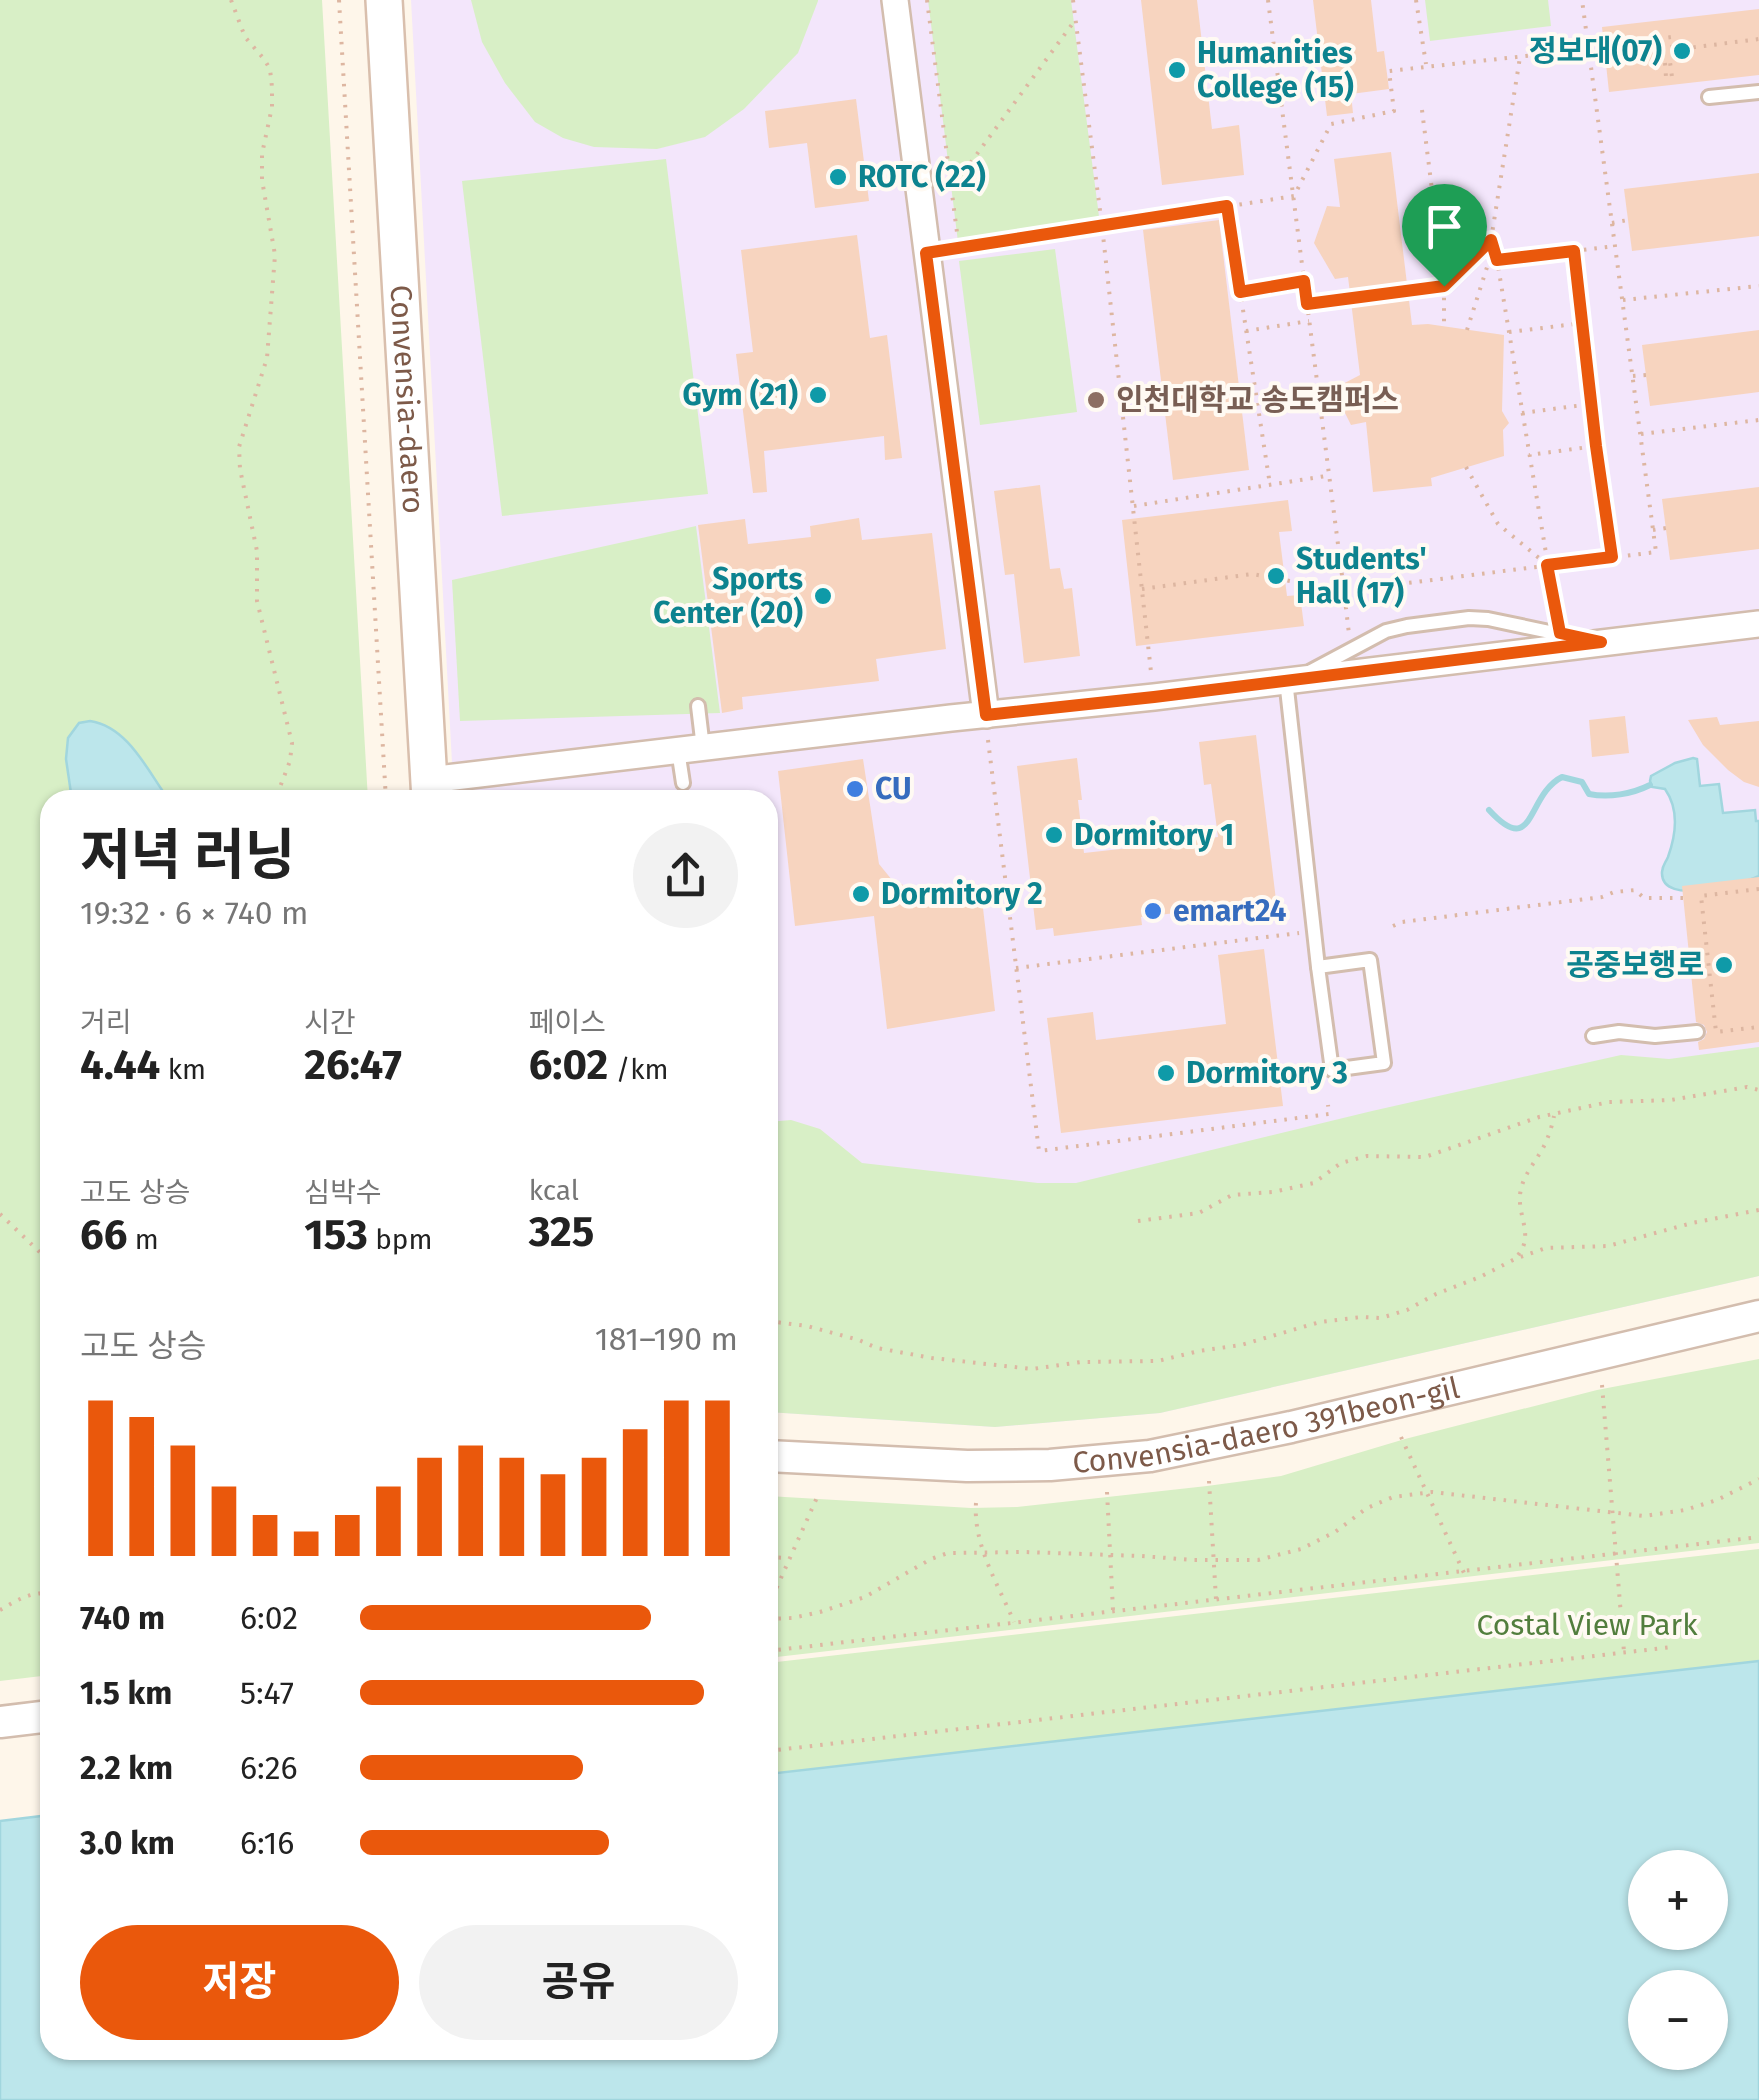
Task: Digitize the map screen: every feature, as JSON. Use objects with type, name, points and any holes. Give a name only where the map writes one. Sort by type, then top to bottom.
[{"type":"main road","name":"Convensia-daero","points":[[361,0],[422,790]]},
{"type":"main road","name":"Convensia-daero","points":[[384,0],[424,724],[422,790]]},
{"type":"street","points":[[895,0],[987,728]]},
{"type":"street","points":[[446,790],[690,749],[987,728],[1154,697],[1759,624]]},
{"type":"street","name":"Convensia-daero 391beon-gil","points":[[778,1457],[967,1466],[1065,1464],[1150,1456],[1292,1427],[1759,1316]]},
{"type":"street","points":[[0,1722],[40,1717]]},
{"type":"lane","points":[[1709,97],[1759,92]]},
{"type":"lane","points":[[1318,967],[1370,960],[1384,1063],[1332,1070],[1318,967],[1291,680],[1386,632],[1469,618],[1488,618],[1601,642]]},
{"type":"lane","points":[[683,783],[698,706]]},
{"type":"lane","points":[[1593,1036],[1618,1032],[1655,1036],[1697,1032]]},
{"type":"path","points":[[231,0],[245,37],[270,69],[272,87],[262,154],[262,180],[275,255],[267,358],[239,446],[240,470],[257,551],[257,601],[292,742],[290,761],[278,790]]},
{"type":"path","points":[[339,0],[385,790]]},
{"type":"path","points":[[926,0],[960,248]]},
{"type":"path","points":[[1072,0],[1102,226],[1154,697]]},
{"type":"path","points":[[1268,0],[1351,649]]},
{"type":"path","points":[[1416,0],[1427,66]]},
{"type":"path","points":[[1142,589],[1252,574],[1344,590],[1656,552],[1582,0]]},
{"type":"path","points":[[952,188],[1075,20]]},
{"type":"path","points":[[1658,39],[1672,38],[1673,50],[1759,40]]},
{"type":"path","points":[[1660,52],[1759,40]]},
{"type":"path","points":[[1637,54],[1759,40]]},
{"type":"path","points":[[1610,58],[1759,40]]},
{"type":"path","points":[[1294,196],[1331,124],[1394,111],[1390,70],[1589,49]]},
{"type":"path","points":[[1520,56],[1491,240],[1560,633]]},
{"type":"path","points":[[1422,110],[1444,286],[1444,327]]},
{"type":"path","points":[[926,253],[1294,196]]},
{"type":"path","points":[[1227,206],[1270,484]]},
{"type":"path","points":[[1612,223],[1628,220]]},
{"type":"path","points":[[1307,304],[1444,286],[1491,240]]},
{"type":"path","points":[[1467,330],[1489,261],[1615,246]]},
{"type":"path","points":[[1574,251],[1612,557]]},
{"type":"path","points":[[1240,292],[1304,281]]},
{"type":"path","points":[[1622,300],[1759,286]]},
{"type":"path","points":[[1246,331],[1309,321]]},
{"type":"path","points":[[1508,332],[1583,322]]},
{"type":"path","points":[[1633,376],[1646,376]]},
{"type":"path","points":[[1522,413],[1591,404]]},
{"type":"path","points":[[1640,434],[1759,420]]},
{"type":"path","points":[[1529,455],[1596,446]]},
{"type":"path","points":[[1466,467],[1498,524],[1547,565]]},
{"type":"path","points":[[1134,506],[1328,476]]},
{"type":"path","points":[[1654,530],[1666,528]]},
{"type":"path","points":[[987,728],[1038,1152],[1329,1114],[1328,1105]]},
{"type":"path","points":[[1759,889],[1700,896],[1716,1032],[1759,1026]]},
{"type":"path","points":[[1394,926],[1624,890],[1635,890],[1644,898],[1657,900],[1683,898]]},
{"type":"path","points":[[1016,968],[1267,937]]},
{"type":"path","points":[[1138,1221],[1199,1212],[1232,1196],[1314,1182],[1342,1163],[1367,1156],[1425,1156],[1539,1117],[1609,1102],[1759,1090]]},
{"type":"path","points":[[1515,1259],[1524,1248],[1526,1235],[1520,1210],[1522,1185],[1544,1145],[1555,1114]]},
{"type":"path","points":[[778,1322],[807,1326],[877,1348],[1032,1369],[1081,1362],[1158,1362],[1241,1345],[1320,1322],[1382,1318],[1546,1248],[1608,1246],[1759,1210]]},
{"type":"path","points":[[0,1214],[40,1252]]},
{"type":"path","points":[[1602,1385],[1624,1652]]},
{"type":"path","points":[[1400,1437],[1464,1572]]},
{"type":"path","points":[[778,1619],[820,1612],[865,1596],[948,1553],[1258,1560],[1301,1550],[1335,1532],[1367,1508],[1393,1497],[1426,1493],[1644,1516],[1686,1510],[1759,1479]]},
{"type":"path","points":[[1209,1481],[1216,1599]]},
{"type":"path","points":[[1107,1492],[1113,1610]]},
{"type":"path","points":[[778,1585],[818,1493]]},
{"type":"path","points":[[976,1503],[977,1538],[1014,1622]]},
{"type":"path","points":[[778,1650],[1759,1537]]},
{"type":"path","points":[[778,1557],[790,1558]]},
{"type":"path","points":[[0,1610],[20,1598],[40,1593]]},
{"type":"path","points":[[778,1751],[1672,1647]]},
{"type":"shaded area","name":"인천대학교 송도캠퍼스","points":[[411,0],[1759,0],[1759,1276],[1160,1413],[995,1427],[778,1413],[778,790],[453,790]]},
{"type":"green space","points":[[0,0],[322,0],[367,790],[40,790],[40,1676],[0,1681]]},
{"type":"green space","points":[[471,0],[818,1],[798,53],[744,109],[705,137],[657,149],[594,147],[563,138],[535,122],[505,83],[482,42]]},
{"type":"green space","points":[[928,0],[1071,0],[1100,224],[958,242]]},
{"type":"green space","points":[[1425,0],[1548,0],[1551,26],[1430,41]]},
{"type":"green space","points":[[666,159],[708,494],[502,516],[462,181]]},
{"type":"green space","points":[[1055,249],[1077,412],[980,425],[959,261]]},
{"type":"green space","points":[[696,526],[720,713],[460,721],[452,580]]},
{"type":"green space","points":[[1759,1047],[1759,1276],[1160,1413],[995,1427],[778,1413],[778,1121],[791,1120],[820,1129],[862,1163],[1038,1183],[1076,1183],[1621,1055],[1669,1059]]},
{"type":"green space","points":[[1759,1359],[1759,1543],[778,1657],[778,1497],[971,1508],[1017,1507],[1207,1486],[1281,1476],[1405,1439],[1597,1390]]},
{"type":"green space","name":"Costal View Park","points":[[1759,1549],[1759,1661],[778,1773],[778,1662]]},
{"type":"water","points":[[90,721],[116,732],[162,790],[71,790],[66,759],[68,738],[79,723]]},
{"type":"water","points":[[1697,759],[1700,786],[1719,784],[1723,813],[1755,810],[1759,821],[1759,876],[1737,884],[1692,891],[1674,889],[1665,883],[1662,872],[1673,840],[1674,814],[1665,789],[1652,787],[1651,776]]},
{"type":"water","points":[[1759,1661],[1759,2100],[0,2100],[0,1821],[40,1816],[40,2060],[778,2060],[778,1773]]},
{"type":"building","name":"Humanities College (15)","points":[[1141,0],[1197,0],[1212,129],[1239,125],[1244,175],[1162,185]]},
{"type":"building","points":[[1313,0],[1371,0],[1377,52],[1384,51],[1389,89],[1351,94],[1353,113],[1327,116]]},
{"type":"building","name":"정보대(07)","points":[[1759,9],[1759,75],[1609,92],[1602,27]]},
{"type":"building","name":"ROTC (22)","points":[[856,99],[869,201],[815,208],[807,143],[769,148],[765,111]]},
{"type":"building","points":[[1391,152],[1412,325],[1504,335],[1502,411],[1509,423],[1503,430],[1504,456],[1431,478],[1432,486],[1373,492],[1366,422],[1351,425],[1333,389],[1360,375],[1348,277],[1335,279],[1314,243],[1327,206],[1340,207],[1334,159]]},
{"type":"building","points":[[1759,173],[1759,236],[1632,251],[1624,189]]},
{"type":"building","points":[[1219,220],[1249,470],[1173,480],[1143,230]]},
{"type":"building","name":"Gym (21)","points":[[857,235],[870,338],[887,335],[902,458],[885,460],[884,436],[764,451],[767,492],[753,493],[736,354],[753,352],[741,250]]},
{"type":"building","points":[[1759,330],[1759,392],[1650,406],[1642,345]]},
{"type":"building","points":[[1040,485],[1050,569],[1060,568],[1064,589],[1072,588],[1080,656],[1024,663],[1014,574],[1005,575],[994,491]]},
{"type":"building","points":[[1759,487],[1759,549],[1670,560],[1662,499]]},
{"type":"building","name":"Students' Hall (17)","points":[[1288,500],[1292,531],[1279,532],[1287,596],[1300,595],[1304,626],[1136,646],[1122,520]]},
{"type":"building","name":"Sports Center (20)","points":[[859,518],[862,540],[932,533],[946,649],[876,659],[879,681],[742,697],[743,709],[722,713],[698,525],[745,519],[748,544],[811,537],[810,526]]},
{"type":"building","points":[[1625,716],[1629,753],[1592,757],[1589,720]]},
{"type":"building","points":[[1717,717],[1720,725],[1759,721],[1759,787],[1728,770],[1703,745],[1688,720]]},
{"type":"building","name":"Dormitory 1","points":[[1256,735],[1276,900],[1263,902],[1264,909],[1177,920],[1176,913],[1141,917],[1142,925],[1054,936],[1053,928],[1036,930],[1017,766],[1077,758],[1084,853],[1129,848],[1127,839],[1171,833],[1173,843],[1218,837],[1211,784],[1204,785],[1199,742]]},
{"type":"building","name":"Dormitory 2","points":[[863,759],[879,864],[892,880],[921,893],[981,891],[995,1011],[887,1029],[874,916],[795,926],[778,771]]},
{"type":"building","name":"공중보행로","points":[[1759,877],[1759,1042],[1699,1050],[1698,1042],[1707,1032],[1704,1025],[1696,1022],[1682,886]]},
{"type":"building","name":"Dormitory 3","points":[[1264,949],[1283,1106],[1061,1133],[1047,1018],[1093,1012],[1096,1040],[1226,1024],[1218,955]]},
{"type":"waterway","points":[[1489,810],[1515,828],[1523,826],[1550,786],[1562,777],[1582,782],[1589,794],[1597,795],[1636,791],[1650,785]]},
{"type":"place","name":"정보대(07)","points":[[1682,51]]},
{"type":"place","name":"Humanities College (15)","points":[[1177,70]]},
{"type":"place","name":"ROTC (22)","points":[[838,177]]},
{"type":"place","name":"Gym (21)","points":[[818,395]]},
{"type":"place","name":"인천대학교 송도캠퍼스","points":[[1096,400]]},
{"type":"place","name":"Students' Hall (17)","points":[[1276,576]]},
{"type":"place","name":"Sports Center (20)","points":[[823,596]]},
{"type":"place","name":"CU","points":[[855,789]]},
{"type":"place","name":"Dormitory 1","points":[[1054,835]]},
{"type":"place","name":"Dormitory 2","points":[[861,894]]},
{"type":"place","name":"emart24","points":[[1153,911]]},
{"type":"place","name":"공중보행로","points":[[1724,965]]},
{"type":"place","name":"Dormitory 3","points":[[1166,1073]]},
{"type":"route","points":[[1227,206],[1240,292],[1304,281],[1307,304],[1444,286],[1491,240],[1497,260],[1574,251],[1612,557],[1547,565],[1560,633],[1601,642],[986,715],[926,253],[1227,206]]}]
